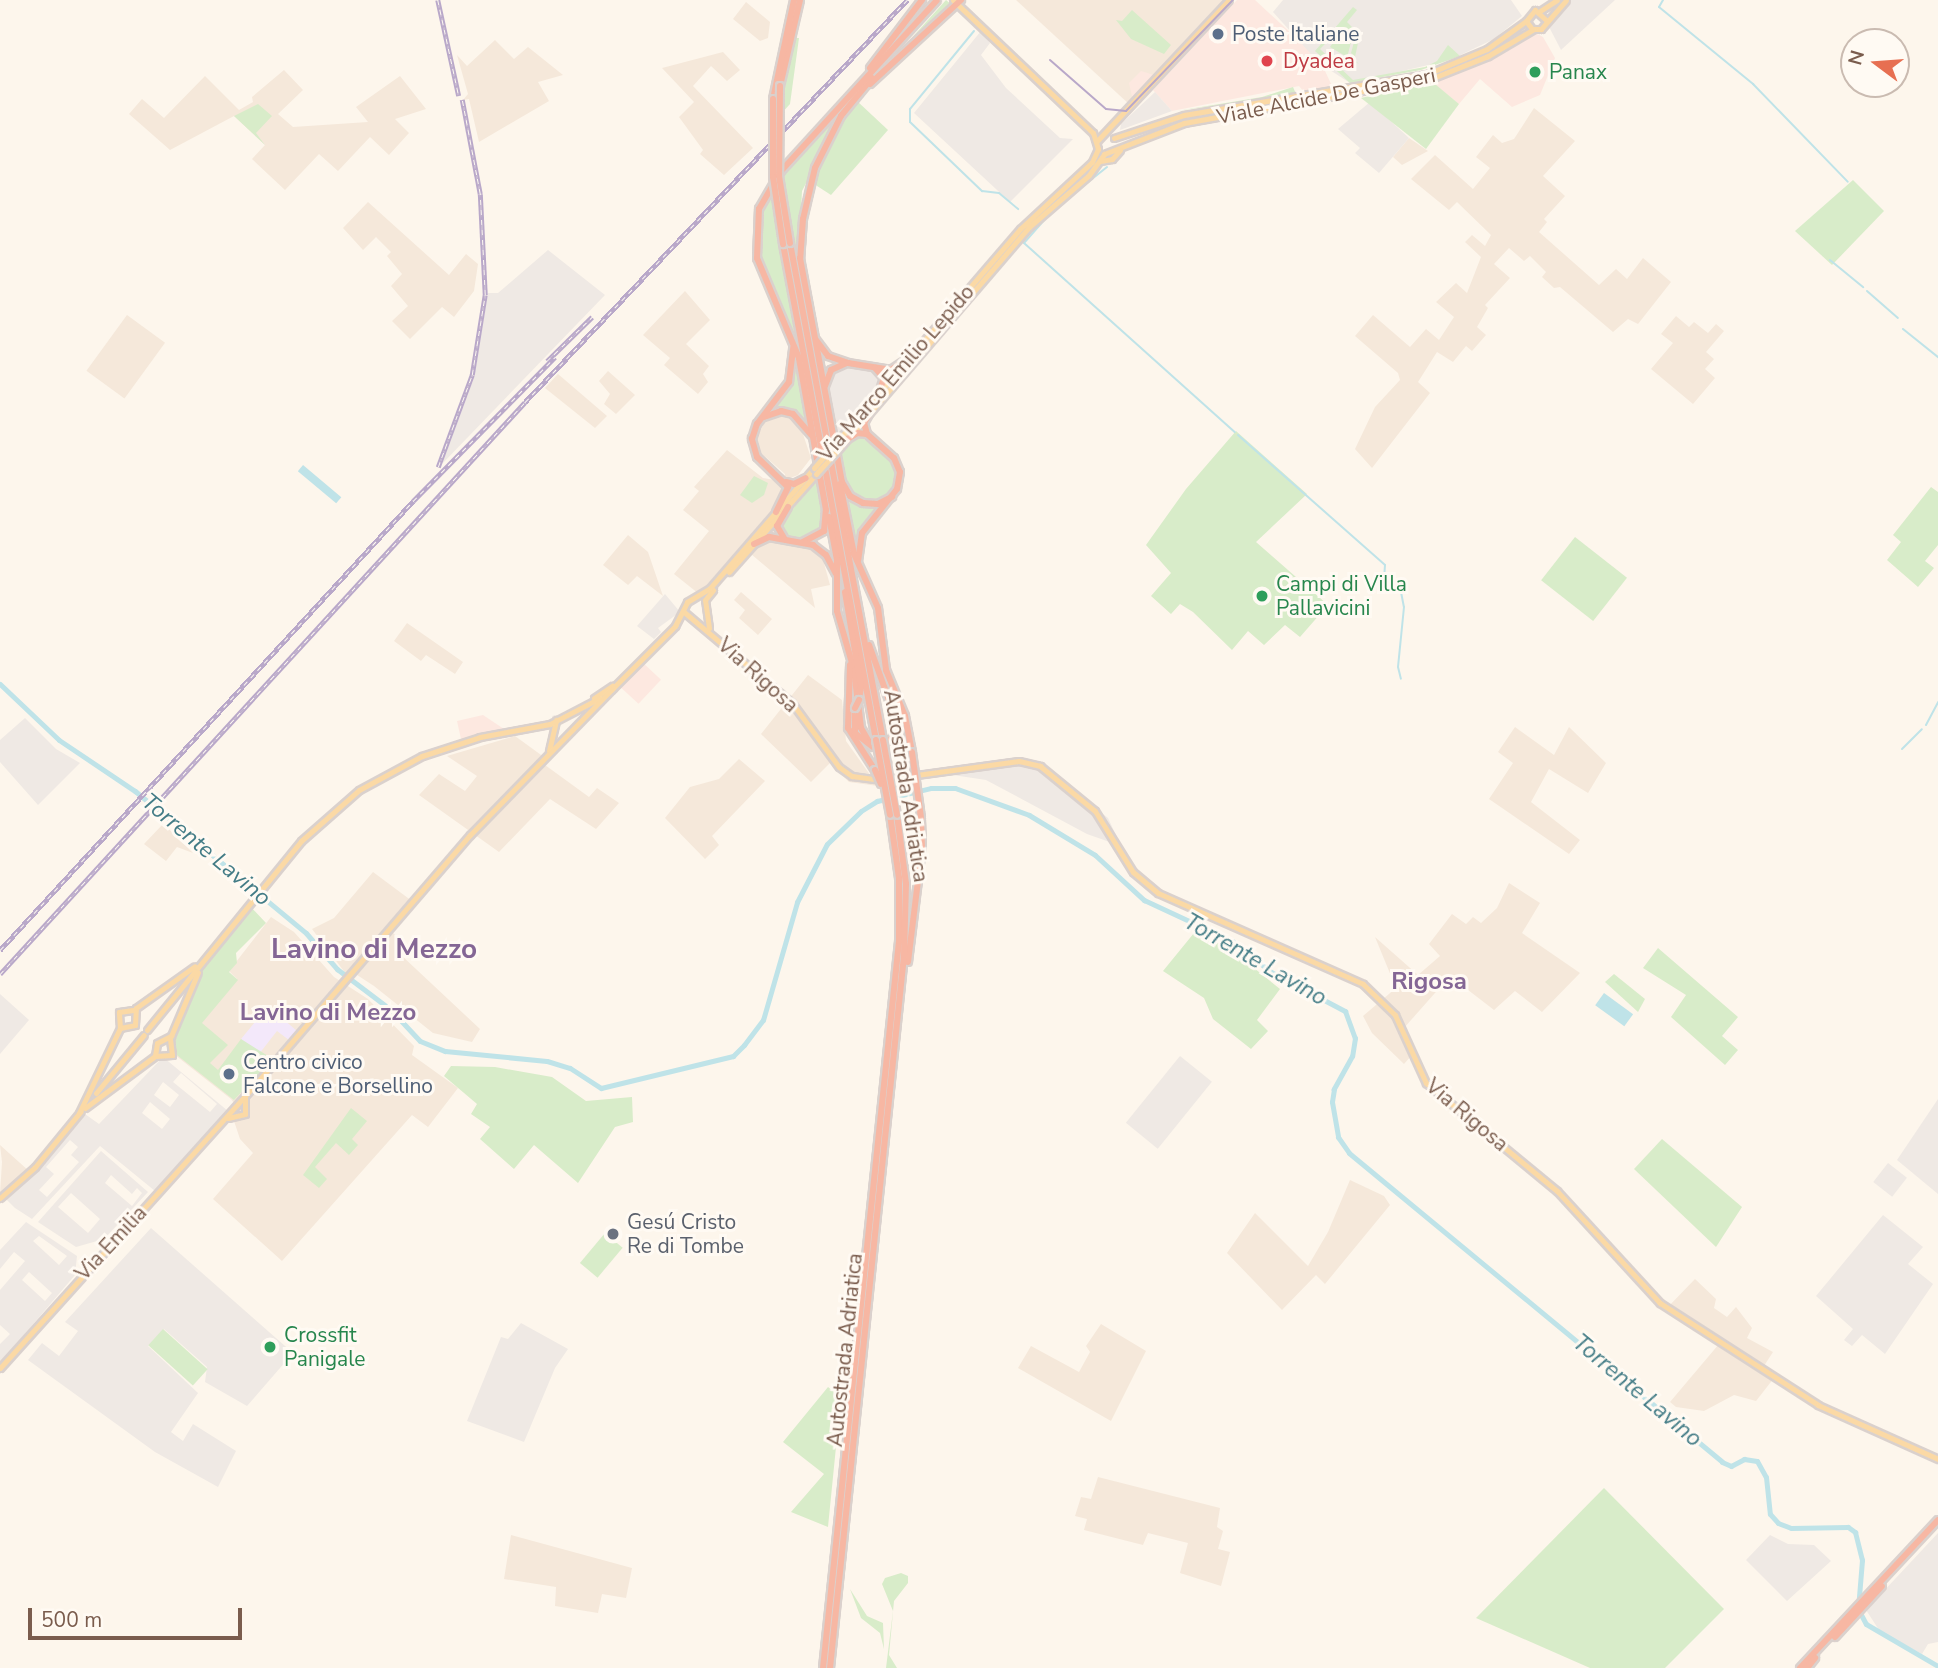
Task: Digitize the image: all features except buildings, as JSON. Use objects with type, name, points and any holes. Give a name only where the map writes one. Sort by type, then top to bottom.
[{"type":"highway","name":"Autostrada Adriatica","points":[[794,0],[773,99],[773,177],[858,606],[879,740]]},
{"type":"highway","name":"Autostrada Adriatica","points":[[800,0],[780,86],[779,176],[787,244],[842,552],[894,815],[906,899],[901,991],[830,1668]]},
{"type":"highway","points":[[832,116],[922,0]]},
{"type":"highway","points":[[776,512],[789,493],[784,482],[755,453],[752,436],[760,420],[785,389],[794,368],[792,344],[757,258],[759,209],[773,181],[940,0]]},
{"type":"highway","points":[[892,496],[873,504],[852,498],[842,482],[807,308],[800,258],[806,204],[820,156],[844,112],[940,0]]},
{"type":"highway","points":[[844,112],[957,1]]},
{"type":"highway","points":[[776,306],[799,358],[818,456],[817,473],[826,525],[816,539],[803,542]]},
{"type":"highway","points":[[807,308],[821,349],[848,363],[891,370],[906,360]]},
{"type":"highway","points":[[831,436],[825,381],[834,368],[848,363]]},
{"type":"highway","points":[[869,367],[884,378],[879,393]]},
{"type":"highway","points":[[760,420],[781,411],[798,416],[808,427],[818,456]]},
{"type":"highway","points":[[859,569],[859,538],[892,496],[900,481],[897,463],[867,434],[864,423],[870,412]]},
{"type":"highway","points":[[846,440],[857,433],[867,434]]},
{"type":"highway","points":[[836,455],[859,569],[879,615],[886,670],[900,721],[896,740],[879,748],[863,743],[852,727],[859,700],[842,552]]},
{"type":"highway","points":[[817,473],[838,584],[839,622],[848,652],[862,733],[873,743],[890,741],[897,722],[858,606]]},
{"type":"highway","points":[[784,482],[794,484],[806,478]]},
{"type":"highway","points":[[786,539],[777,526],[788,507]]},
{"type":"highway","points":[[754,544],[766,537],[803,542],[826,555],[838,584]]},
{"type":"highway","points":[[848,652],[849,732],[875,770],[894,815]]},
{"type":"highway","points":[[886,670],[905,716],[921,818],[921,864],[901,991]]},
{"type":"highway","name":"Autostrada Adriatica","points":[[823,1668],[898,954],[900,895],[894,815]]},
{"type":"highway","points":[[1800,1668],[1938,1520]]},
{"type":"highway","points":[[1807,1668],[1938,1525]]},
{"type":"main road","points":[[1117,151],[1104,154],[1098,149],[1102,137],[1228,0]]},
{"type":"main road","points":[[1557,0],[1540,11],[1529,13],[1526,21],[1534,29],[1543,27],[1546,20],[1566,0]]},
{"type":"main road","points":[[957,1],[1084,124],[1102,137],[1114,138],[1117,151],[1112,159],[1100,161]]},
{"type":"main road","points":[[1540,11],[1546,20]]},
{"type":"main road","name":"Viale Alcide De Gasperi","points":[[1114,138],[1184,115],[1427,74],[1487,49],[1526,21]]},
{"type":"main road","name":"Viale Alcide De Gasperi","points":[[1117,151],[1184,123],[1433,78],[1488,56],[1534,29]]},
{"type":"main road","name":"Via Marco Emilio Lepido","points":[[696,599],[806,478],[817,473],[835,443],[906,360],[1041,206],[1092,162],[1098,149]]},
{"type":"main road","name":"Via Marco Emilio Lepido","points":[[705,606],[707,597],[836,455],[1029,227],[1100,161],[1104,154]]},
{"type":"main road","points":[[546,756],[675,626],[687,602],[696,599],[705,606],[704,615],[675,626]]},
{"type":"main road","points":[[684,612],[692,620]]},
{"type":"main road","name":"Via Rigosa","points":[[704,615],[710,631]]},
{"type":"main road","name":"Via Rigosa","points":[[692,620],[710,631],[792,703],[839,767],[856,778],[880,780],[1019,761],[1047,770],[1095,811],[1129,867],[1158,893],[1343,972],[1370,989],[1398,1020],[1426,1083],[1557,1191],[1674,1315],[1818,1405],[1938,1459]]},
{"type":"main road","points":[[519,730],[561,715],[620,680]]},
{"type":"main road","points":[[0,1198],[36,1167],[268,880],[336,807],[385,774],[461,743],[555,721],[570,715],[613,688]]},
{"type":"main road","points":[[546,756],[555,721],[561,715],[570,715]]},
{"type":"main road","points":[[570,715],[576,726]]},
{"type":"main road","points":[[536,727],[545,730],[552,738],[562,740]]},
{"type":"main road","name":"Via Emilia","points":[[0,1368],[224,1120],[470,835],[546,756]]},
{"type":"main road","points":[[79,1113],[120,1028],[119,1012],[136,1008],[210,952]]},
{"type":"main road","points":[[79,1113],[104,1089],[155,1056],[172,1055],[171,1036],[193,979],[210,952]]},
{"type":"main road","points":[[120,1028],[135,1025],[136,1008]]},
{"type":"main road","points":[[155,1056],[157,1043],[171,1036]]},
{"type":"main road","points":[[239,1102],[246,1105],[245,1095]]},
{"type":"main road","name":"Via Emilia","points":[[224,1120],[245,1114],[246,1105]]},
{"type":"main road","points":[[232,1108],[235,1116]]},
{"type":"shaded area","points":[[1016,0],[1226,0],[1130,105]]},
{"type":"shaded area","points":[[1237,0],[1255,0],[1320,60],[1332,86],[1304,92],[1299,86],[1172,111],[1153,90]]},
{"type":"shaded area","points":[[1283,0],[1511,0],[1522,16],[1494,39],[1450,60],[1350,83],[1319,63],[1273,12]]},
{"type":"shaded area","points":[[1569,0],[1615,0],[1561,50],[1547,23]]},
{"type":"shaded area","points":[[746,2],[770,22],[768,38],[760,41],[733,19]]},
{"type":"shaded area","points":[[981,31],[990,43],[981,55],[1006,88],[1060,138],[1073,139],[1010,202],[914,113]]},
{"type":"shaded area","points":[[1534,32],[1543,37],[1555,58],[1540,95],[1512,107],[1480,79],[1459,104],[1435,85],[1426,83],[1469,69]]},
{"type":"shaded area","points":[[495,40],[514,59],[528,47],[563,75],[538,82],[549,101],[479,142],[469,99],[463,100],[468,94],[457,55],[467,66]]},
{"type":"shaded area","points":[[723,52],[740,70],[727,81],[711,66],[693,86],[753,148],[724,175],[700,154],[703,150],[679,117],[694,102],[662,68]]},
{"type":"shaded area","points":[[284,70],[303,90],[278,114],[293,127],[368,122],[356,107],[400,76],[426,109],[395,119],[409,133],[389,155],[370,137],[338,171],[319,154],[285,190],[252,159],[265,145],[234,116],[170,150],[129,114],[142,99],[164,118],[205,76],[239,110],[253,102],[252,97]]},
{"type":"shaded area","points":[[1141,71],[1157,76],[1133,101],[1129,83]]},
{"type":"shaded area","points":[[1155,92],[1172,111],[1120,130],[1121,124]]},
{"type":"shaded area","points":[[1370,102],[1409,138],[1379,173],[1355,153],[1360,148],[1338,129]]},
{"type":"shaded area","points":[[1534,108],[1575,141],[1543,176],[1565,196],[1544,219],[1547,222],[1539,232],[1599,285],[1616,269],[1627,279],[1643,258],[1671,282],[1638,324],[1628,319],[1613,332],[1560,287],[1554,288],[1542,277],[1546,272],[1530,256],[1524,261],[1509,248],[1494,264],[1510,278],[1485,305],[1488,308],[1477,327],[1486,335],[1472,351],[1466,346],[1453,362],[1437,352],[1418,382],[1430,393],[1372,468],[1355,449],[1375,407],[1400,380],[1398,373],[1355,336],[1373,315],[1410,347],[1426,329],[1439,340],[1454,317],[1436,302],[1456,283],[1467,293],[1481,257],[1465,242],[1472,235],[1485,246],[1491,235],[1457,202],[1449,210],[1411,179],[1435,155],[1473,189],[1490,168],[1476,157],[1493,135],[1502,143],[1514,139]]},
{"type":"shaded area","points":[[1409,138],[1428,151],[1402,165],[1393,157]]},
{"type":"shaded area","points":[[368,202],[449,275],[466,254],[478,264],[474,291],[454,317],[442,307],[410,339],[392,321],[408,306],[391,286],[402,274],[387,256],[391,252],[376,237],[363,250],[343,228]]},
{"type":"shaded area","points":[[548,250],[605,295],[442,464],[474,378],[488,293],[498,293]]},
{"type":"shaded area","points":[[685,291],[710,320],[686,344],[709,366],[703,374],[708,382],[698,394],[664,365],[670,358],[643,335]]},
{"type":"shaded area","points":[[127,315],[165,343],[124,398],[86,371]]},
{"type":"shaded area","points":[[1676,316],[1689,327],[1694,322],[1708,333],[1716,324],[1724,331],[1706,352],[1714,359],[1705,369],[1715,378],[1693,404],[1651,369],[1673,343],[1661,334]]},
{"type":"shaded area","points":[[842,367],[873,370],[879,377],[875,390],[837,436],[827,388],[833,373]]},
{"type":"shaded area","points":[[608,371],[635,395],[616,414],[604,404],[610,394],[599,381]]},
{"type":"shaded area","points":[[558,374],[607,416],[595,428],[545,388]]},
{"type":"shaded area","points":[[786,415],[801,428],[811,458],[798,475],[785,480],[785,474],[759,451],[757,436],[766,420]]},
{"type":"shaded area","points":[[727,450],[763,478],[781,481],[785,487],[783,499],[699,594],[674,574],[709,531],[683,510],[699,491],[694,487]]},
{"type":"shaded area","points":[[628,535],[648,552],[663,596],[637,576],[628,585],[603,565]]},
{"type":"shaded area","points":[[765,541],[808,547],[822,556],[830,585],[811,589],[815,608],[751,554]]},
{"type":"shaded area","points":[[741,592],[772,619],[758,635],[739,618],[745,610],[734,600]]},
{"type":"shaded area","points":[[665,594],[680,612],[658,628],[661,632],[654,639],[637,626]]},
{"type":"shaded area","points":[[407,623],[463,662],[455,674],[426,655],[421,661],[394,641]]},
{"type":"shaded area","points":[[642,662],[661,680],[639,704],[619,686]]},
{"type":"shaded area","points":[[808,675],[842,700],[846,741],[878,786],[849,782],[830,763],[811,782],[761,734]]},
{"type":"shaded area","points":[[483,715],[504,729],[461,739],[457,721]]},
{"type":"shaded area","points":[[25,718],[56,749],[80,763],[38,805],[0,762],[0,740]]},
{"type":"shaded area","points":[[1515,727],[1554,755],[1569,727],[1606,763],[1588,793],[1549,769],[1531,802],[1580,840],[1569,854],[1489,799],[1513,763],[1498,752]]},
{"type":"shaded area","points":[[515,736],[548,760],[545,765],[589,797],[597,788],[619,803],[596,829],[550,799],[499,852],[419,795],[439,774],[465,791],[477,776],[447,756]]},
{"type":"shaded area","points":[[739,759],[765,781],[712,836],[719,845],[705,859],[665,818],[690,787],[719,779]]},
{"type":"shaded area","points":[[1021,761],[1044,768],[1108,818],[1121,846],[1087,834],[986,780],[953,775],[974,767]]},
{"type":"shaded area","points":[[163,824],[193,853],[177,847],[166,861],[144,844]]},
{"type":"shaded area","points":[[373,872],[416,904],[392,932],[407,946],[401,955],[480,1029],[472,1042],[433,1033],[374,986],[354,973],[346,974],[312,929],[334,918]]},
{"type":"shaded area","points":[[1509,883],[1540,903],[1522,933],[1580,973],[1542,1012],[1515,991],[1494,1010],[1450,976],[1404,1028],[1412,1055],[1404,1064],[1372,1033],[1363,1016],[1396,988],[1375,937],[1418,975],[1440,956],[1429,944],[1452,914],[1466,924],[1473,917],[1481,923],[1497,908]]},
{"type":"shaded area","points":[[271,917],[294,932],[334,977],[368,999],[414,1046],[412,1055],[458,1088],[428,1127],[412,1115],[282,1261],[213,1199],[253,1153],[240,1139],[232,1115],[237,1107],[231,1099],[175,1055],[237,979],[229,971]]},
{"type":"shaded area","points":[[0,994],[29,1020],[0,1054]]},
{"type":"shaded area","points":[[268,1006],[297,1031],[289,1040],[277,1031],[259,1054],[241,1039]]},
{"type":"shaded area","points":[[1180,1056],[1212,1082],[1158,1149],[1126,1123]]},
{"type":"shaded area","points":[[163,1057],[228,1111],[155,1191],[100,1146],[32,1219],[5,1198],[32,1176],[85,1114],[99,1124]],"holes":[[[181,1073],[217,1104],[210,1112],[173,1082]],[[163,1082],[179,1095],[170,1107],[154,1095]],[[150,1102],[170,1119],[162,1129],[142,1113]],[[70,1140],[78,1147],[71,1155],[79,1162],[47,1197],[39,1190],[54,1174],[46,1167]]]},
{"type":"shaded area","points":[[1938,1099],[1938,1194],[1897,1160]]},
{"type":"shaded area","points":[[0,1145],[29,1171],[0,1194],[2,1162]]},
{"type":"shaded area","points":[[101,1151],[148,1192],[104,1239],[76,1247],[38,1222]],"holes":[[[111,1175],[132,1194],[137,1188],[142,1193],[132,1206],[105,1183]],[[71,1193],[100,1219],[88,1233],[58,1207]]]},
{"type":"shaded area","points":[[1888,1163],[1907,1178],[1892,1197],[1873,1182]]},
{"type":"shaded area","points":[[1350,1180],[1384,1196],[1390,1205],[1325,1284],[1316,1275],[1282,1310],[1227,1253],[1255,1213],[1308,1266],[1328,1232]]},
{"type":"shaded area","points":[[1883,1215],[1923,1247],[1908,1264],[1933,1284],[1885,1354],[1862,1335],[1852,1346],[1844,1340],[1853,1329],[1816,1296]]},
{"type":"shaded area","points":[[26,1222],[77,1256],[75,1275],[0,1363],[0,1344],[10,1334],[0,1325],[0,1290],[25,1261],[14,1252],[0,1269],[0,1250]],"holes":[[[39,1236],[67,1256],[59,1265],[33,1241]],[[29,1272],[52,1293],[45,1301],[22,1280]]]},
{"type":"shaded area","points":[[151,1228],[293,1353],[247,1406],[205,1382],[207,1367],[164,1329],[148,1346],[198,1393],[171,1432],[183,1441],[193,1424],[236,1451],[218,1487],[155,1452],[28,1360],[42,1343],[59,1356],[78,1331],[65,1322]]},
{"type":"shaded area","points":[[1695,1279],[1716,1299],[1714,1308],[1727,1317],[1736,1307],[1752,1328],[1747,1338],[1773,1352],[1762,1369],[1774,1378],[1756,1401],[1734,1395],[1704,1411],[1676,1407],[1670,1402],[1719,1344],[1666,1309]]},
{"type":"shaded area","points":[[521,1323],[568,1349],[555,1368],[524,1442],[467,1421],[501,1337],[508,1339]]},
{"type":"shaded area","points":[[1101,1324],[1146,1351],[1111,1421],[1018,1368],[1031,1346],[1079,1372],[1090,1352],[1086,1346]]},
{"type":"shaded area","points":[[1098,1477],[1220,1508],[1217,1527],[1223,1531],[1218,1549],[1230,1552],[1221,1586],[1180,1573],[1188,1543],[1148,1533],[1143,1545],[1084,1530],[1087,1519],[1075,1516],[1081,1497],[1091,1499]]},
{"type":"shaded area","points":[[1938,1533],[1938,1642],[1928,1644],[1922,1654],[1881,1633],[1866,1610]]},
{"type":"shaded area","points":[[511,1535],[632,1568],[626,1598],[602,1594],[598,1613],[555,1606],[556,1587],[504,1579]]},
{"type":"shaded area","points":[[1770,1535],[1788,1544],[1814,1545],[1831,1561],[1787,1601],[1746,1560]]},
{"type":"green space","points":[[946,0],[953,6],[889,63]]},
{"type":"green space","points":[[1353,7],[1357,10],[1347,22],[1354,29],[1349,35],[1358,43],[1355,57],[1351,53],[1354,42],[1339,30],[1320,49],[1353,80],[1425,67],[1437,61],[1448,45],[1460,56],[1421,70],[1350,83],[1315,51]]},
{"type":"green space","points":[[1132,10],[1171,45],[1164,54],[1131,39],[1116,20],[1122,21]]},
{"type":"green space","points":[[1339,34],[1351,42],[1348,54],[1359,64],[1330,47]]},
{"type":"green space","points":[[792,38],[799,38],[790,104],[781,114]]},
{"type":"green space","points":[[1426,83],[1435,84],[1459,104],[1426,149],[1361,98]]},
{"type":"green space","points":[[1293,87],[1296,94],[1177,111],[1262,97]]},
{"type":"green space","points":[[857,101],[888,130],[831,195],[814,184],[832,136]]},
{"type":"green space","points":[[848,102],[802,191],[798,267],[782,172]]},
{"type":"green space","points":[[258,104],[272,116],[256,133],[265,145],[234,116]]},
{"type":"green space","points":[[1853,180],[1884,211],[1832,265],[1795,231]]},
{"type":"green space","points":[[770,190],[795,340],[760,267],[758,220]]},
{"type":"green space","points":[[796,364],[807,424],[792,411],[769,411],[791,383]]},
{"type":"green space","points":[[1236,431],[1307,494],[1256,542],[1328,605],[1300,637],[1285,625],[1264,645],[1248,631],[1232,650],[1193,612],[1180,604],[1171,614],[1151,596],[1171,573],[1146,545],[1186,489]]},
{"type":"green space","points":[[857,434],[890,458],[896,469],[893,490],[875,502],[850,492],[837,456]]},
{"type":"green space","points":[[754,476],[768,483],[764,495],[752,503],[740,495]]},
{"type":"green space","points":[[818,479],[824,526],[806,539],[784,536],[780,524]]},
{"type":"green space","points":[[1931,487],[1938,492],[1938,545],[1925,561],[1934,568],[1918,587],[1887,560],[1901,542],[1893,535]]},
{"type":"green space","points":[[846,495],[862,506],[881,505],[855,543]]},
{"type":"green space","points":[[1575,537],[1627,578],[1593,621],[1541,580]]},
{"type":"green space","points":[[250,906],[266,923],[236,953],[237,963],[229,972],[238,980],[202,1023],[228,1045],[210,1063],[218,1070],[241,1039],[273,1059],[234,1100],[173,1052],[170,1039],[197,977]]},
{"type":"green space","points":[[1194,933],[1228,947],[1280,989],[1257,1020],[1268,1031],[1251,1049],[1213,1019],[1204,998],[1163,971]]},
{"type":"green space","points":[[1658,948],[1738,1017],[1722,1036],[1738,1050],[1725,1065],[1671,1017],[1686,995],[1643,968]]},
{"type":"green space","points":[[1614,974],[1645,999],[1638,1012],[1605,982]]},
{"type":"green space","points":[[451,1066],[495,1067],[552,1077],[586,1101],[632,1097],[633,1122],[615,1127],[578,1183],[534,1145],[514,1169],[480,1139],[490,1127],[471,1114],[477,1104],[444,1076]]},
{"type":"green space","points":[[351,1108],[367,1121],[352,1139],[358,1145],[349,1155],[336,1143],[315,1167],[327,1179],[319,1188],[303,1175]]},
{"type":"green space","points":[[1662,1139],[1742,1207],[1716,1247],[1634,1169]]},
{"type":"green space","points":[[605,1233],[623,1248],[598,1278],[580,1263]]},
{"type":"green space","points":[[163,1329],[208,1369],[193,1385],[148,1345]]},
{"type":"green space","points":[[828,1387],[841,1397],[828,1527],[791,1512],[824,1474],[783,1442]]},
{"type":"green space","points":[[1604,1488],[1724,1609],[1665,1668],[1590,1668],[1476,1618]]},
{"type":"green space","points":[[901,1573],[908,1576],[908,1583],[894,1601],[889,1655],[897,1668],[886,1668],[893,1611],[882,1584],[885,1578]]},
{"type":"green space","points":[[850,1589],[867,1616],[883,1623],[884,1649],[880,1633],[861,1618]]},
{"type":"water","points":[[303,465],[341,497],[336,503],[298,471]]},
{"type":"water","points":[[1604,993],[1633,1014],[1624,1026],[1595,1005]]},
{"type":"waterway","points":[[1663,0],[1659,7],[1753,84],[1848,182]]},
{"type":"waterway","points":[[974,31],[910,109],[910,122],[982,191],[999,193],[1018,209]]},
{"type":"waterway","points":[[1107,167],[1053,210],[1024,243],[1235,432]]},
{"type":"waterway","points":[[1830,260],[1863,287]]},
{"type":"waterway","points":[[1867,291],[1898,318]]},
{"type":"waterway","points":[[1903,329],[1938,357]]},
{"type":"waterway","points":[[1238,435],[1385,565],[1384,578],[1401,592],[1404,607],[1398,667],[1401,679]]},
{"type":"waterway","name":"Torrente Lavino","points":[[0,684],[59,740],[135,791],[306,933],[337,969],[391,1010],[420,1041],[445,1051],[547,1061],[570,1068],[601,1088],[733,1056],[744,1045],[763,1020],[797,902],[827,844],[861,811],[877,801],[931,788],[955,788],[1029,815],[1095,855],[1144,900],[1234,942],[1271,972],[1345,1011],[1355,1038],[1352,1056],[1334,1089],[1332,1102],[1338,1137],[1349,1153],[1722,1462],[1731,1466],[1744,1459],[1757,1461],[1766,1477],[1770,1514],[1778,1523],[1791,1528],[1848,1527],[1855,1532],[1862,1560],[1858,1609],[1866,1624],[1938,1666]]},
{"type":"waterway","points":[[1926,725],[1938,702]]},
{"type":"waterway","points":[[1902,749],[1922,729]]},
{"type":"tram line","points":[[1050,60],[1106,109],[1126,111],[1233,0]]},
{"type":"railway","points":[[438,0],[459,96]]},
{"type":"railway","points":[[0,974],[525,402],[907,0]]},
{"type":"railway","points":[[438,467],[472,375],[485,295],[480,194],[462,100]]},
{"type":"railway","points":[[547,361],[592,317]]},
{"type":"railway","points":[[0,950],[413,501],[555,357]]},
{"type":"place","name":"Poste Italiane","points":[[1218,34]]},
{"type":"place","name":"Dyadea","points":[[1267,61]]},
{"type":"place","name":"Panax","points":[[1535,72]]},
{"type":"place","name":"Campi di Villa Pallavicini","points":[[1262,596]]},
{"type":"place","name":"Centro civico Falcone e Borsellino","points":[[229,1074]]},
{"type":"place","name":"Gesú Cristo Re di Tombe","points":[[613,1234]]},
{"type":"place","name":"Crossfit Panigale","points":[[270,1347]]},
{"type":"district","name":"Lavino di Mezzo","points":[[374,949]]},
{"type":"district","name":"Rigosa","points":[[1429,982]]},
{"type":"district","name":"Lavino di Mezzo","points":[[328,1013]]}]
